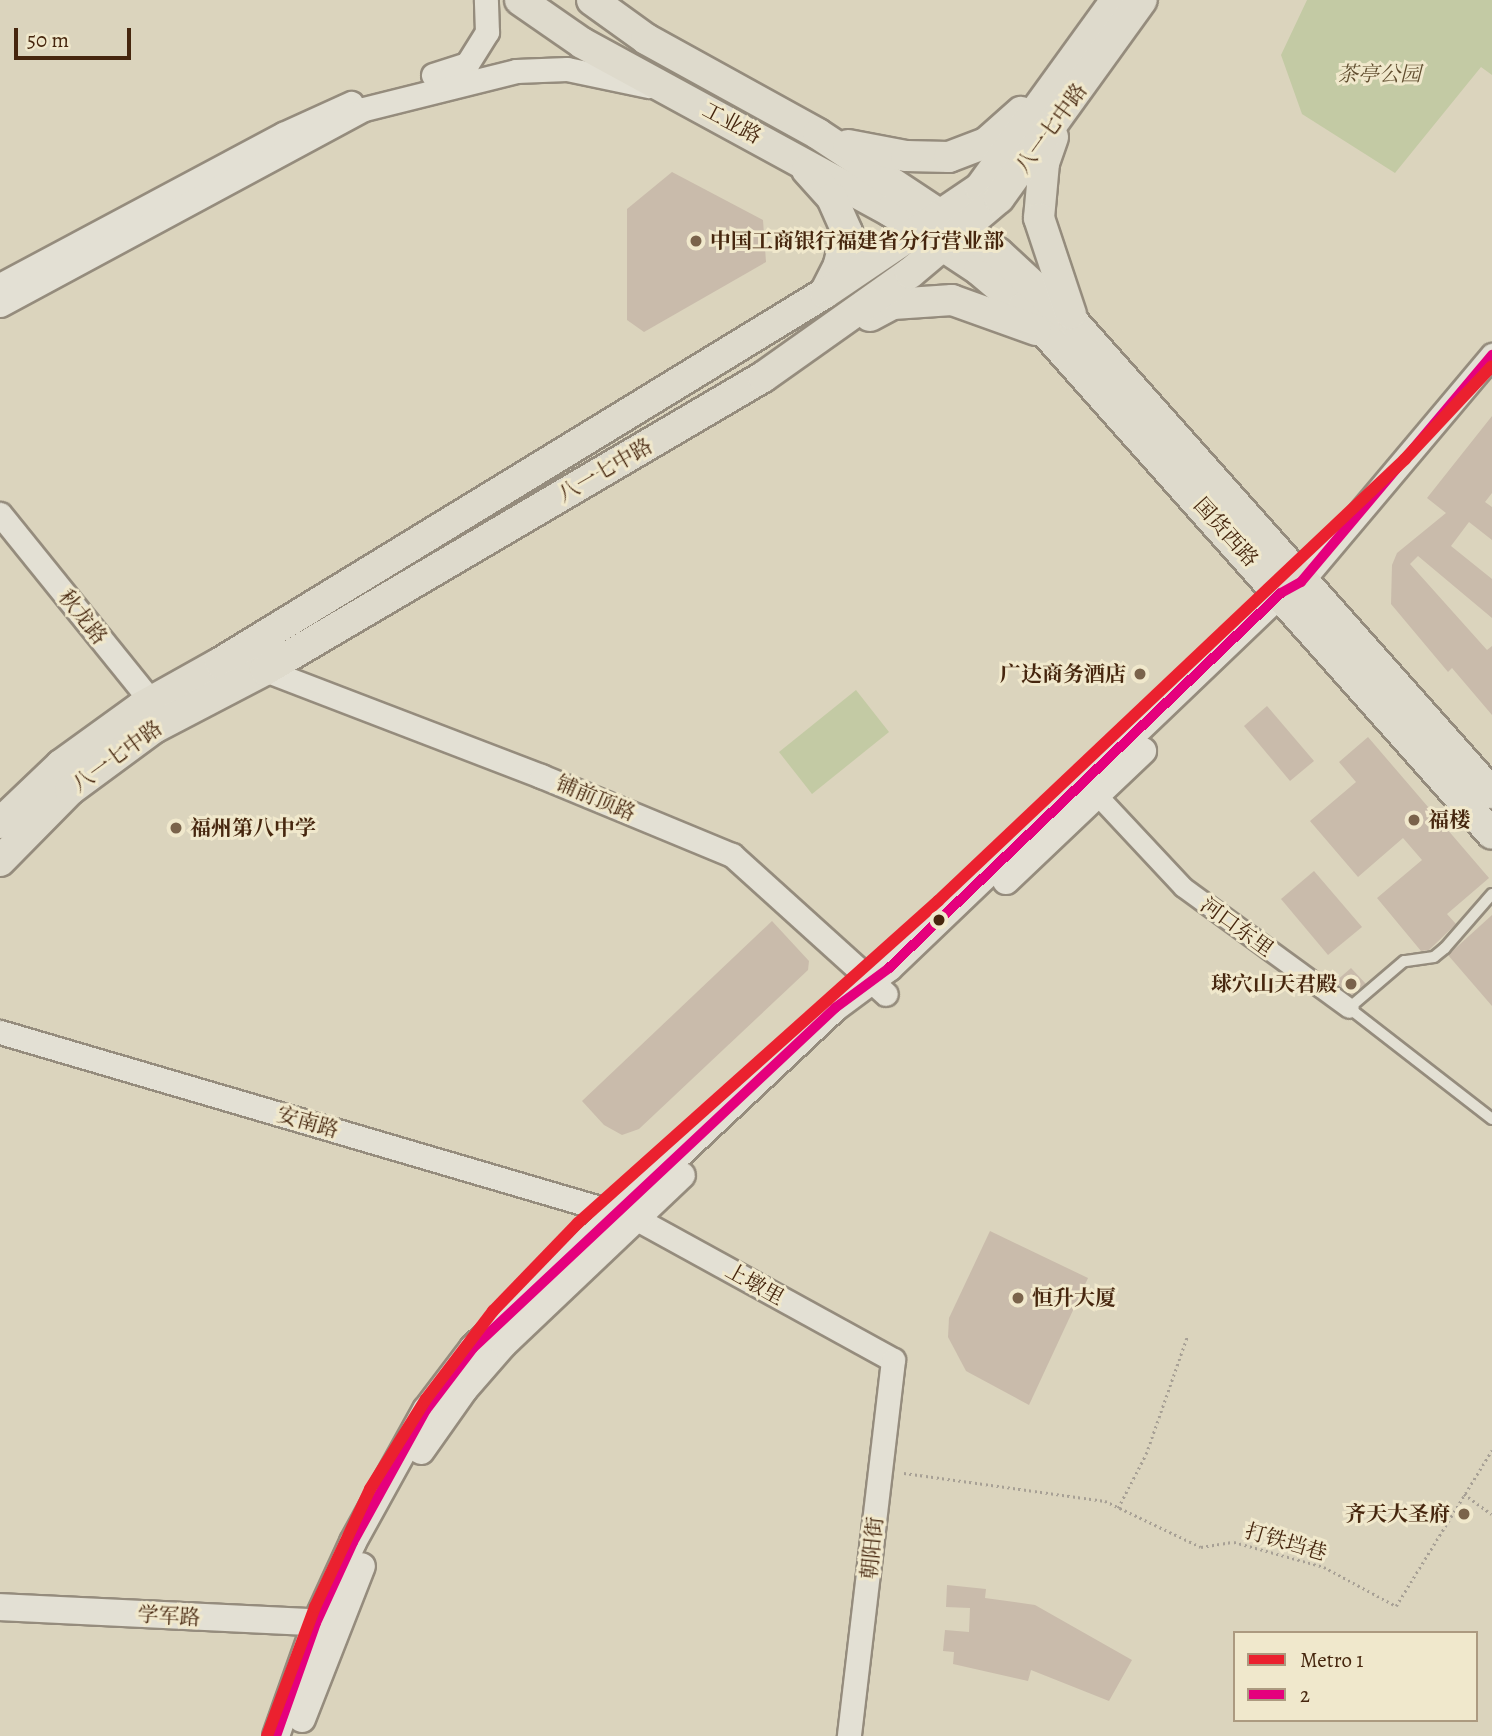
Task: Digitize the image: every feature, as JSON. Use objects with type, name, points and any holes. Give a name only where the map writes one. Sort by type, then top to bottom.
[{"type":"main road","name":"工业路","points":[[520,0],[582,43],[796,157],[919,231],[951,230]]},
{"type":"main road","name":"工业路","points":[[592,0],[646,39],[818,134],[951,230]]},
{"type":"main road","name":"八一七中路","points":[[951,230],[1116,0]]},
{"type":"main road","name":"八一七中路","points":[[0,860],[70,790],[153,714],[265,670],[763,377],[849,319],[951,230],[999,198],[1059,120],[1142,0]]},
{"type":"main road","points":[[818,134],[848,146],[906,156],[949,157],[969,152],[1007,125],[1067,69]]},
{"type":"main road","points":[[849,319],[922,298],[951,300],[1063,330],[1039,218],[1044,163],[1059,120]]},
{"type":"main road","points":[[796,157],[832,198],[847,232],[839,265],[825,293]]},
{"type":"main road","name":"国货西路","points":[[951,230],[1023,307],[1063,330],[1291,594],[1492,834]]},
{"type":"main road","name":"八一七中路","points":[[0,823],[61,765],[153,714],[825,293],[919,231]]},
{"type":"main road","points":[[276,1736],[324,1632],[388,1507],[444,1416],[512,1336],[627,1216],[835,1008],[879,988],[1097,795],[1291,594]]},
{"type":"main road","points":[[879,988],[1291,594]]},
{"type":"main road","name":"国货西路","points":[[1291,594],[1492,793]]},
{"type":"main road","name":"学军路","points":[[0,1607],[324,1632]]},
{"type":"main road","name":"学军路","points":[[0,1625],[324,1632]]},
{"type":"main road","points":[[296,1736],[324,1632]]},
{"type":"street","points":[[0,285],[335,108],[467,64],[487,32],[486,0]]},
{"type":"street","points":[[0,306],[364,109],[516,71],[567,69],[671,91]]},
{"type":"street","points":[[1291,594],[1492,355]]},
{"type":"street","name":"秋龙路","points":[[0,514],[153,714]]},
{"type":"street","name":"秋龙路","points":[[0,531],[153,714]]},
{"type":"street","name":"铺前顶路","points":[[265,670],[541,775],[732,855],[879,988]]},
{"type":"street","name":"河口东里","points":[[1097,795],[1183,887],[1349,1008]]},
{"type":"street","name":"安南路","points":[[0,1032],[627,1216]]},
{"type":"street","name":"上墩里","points":[[627,1216],[893,1360]]},
{"type":"street","name":"朝阳街","points":[[849,1736],[893,1360]]},
{"type":"lane","points":[[1349,1008],[1404,961],[1434,957],[1492,894]]},
{"type":"lane","name":"河口东里","points":[[1349,1008],[1492,1119]]},
{"type":"path","points":[[1118,1508],[1146,1454],[1187,1337]]},
{"type":"path","name":"打铁垱巷","points":[[904,1473],[1078,1497],[1118,1508],[1201,1547],[1234,1542],[1324,1567],[1396,1606],[1492,1450]]},
{"type":"path","points":[[1464,1494],[1492,1514]]},
{"type":"green space","name":"茶亭公园","points":[[1307,0],[1492,0],[1492,75],[1481,67],[1395,173],[1302,114],[1281,55]]},
{"type":"green space","points":[[856,690],[889,732],[812,794],[779,752]]},
{"type":"building","name":"中国工商银行福建省分行营业部","points":[[672,172],[763,220],[766,262],[644,332],[627,320],[627,209]]},
{"type":"building","points":[[1492,416],[1492,493],[1485,502],[1492,507],[1492,540],[1469,522],[1451,546],[1492,579],[1492,618],[1418,556],[1410,564],[1487,650],[1492,646],[1492,715],[1452,668],[1448,672],[1391,604],[1392,565],[1397,553],[1446,513],[1427,498]]},
{"type":"building","points":[[1267,706],[1314,761],[1290,781],[1244,726]]},
{"type":"building","points":[[1368,737],[1489,878],[1447,914],[1456,924],[1429,950],[1421,951],[1377,898],[1422,860],[1403,838],[1358,877],[1310,821],[1356,782],[1339,762]]},
{"type":"building","points":[[1314,871],[1362,927],[1328,955],[1281,899]]},
{"type":"building","points":[[1492,915],[1492,1006],[1448,955]]},
{"type":"building","points":[[772,921],[809,961],[808,970],[639,1129],[622,1135],[604,1125],[582,1101]]},
{"type":"building","name":"球穴山天君殿","points":[[1351,968],[1366,984],[1352,995],[1335,982]]},
{"type":"building","name":"恒升大厦","points":[[990,1231],[1088,1278],[1029,1405],[966,1371],[948,1337],[949,1318]]},
{"type":"building","points":[[947,1585],[986,1589],[985,1598],[1035,1605],[1132,1660],[1109,1701],[1031,1670],[1028,1681],[953,1664],[954,1652],[943,1651],[945,1630],[969,1632],[970,1608],[946,1607]]},
{"type":"metro line","name":"1","points":[[267,1736],[315,1607],[370,1489],[426,1399],[493,1311],[578,1223],[938,901],[1405,459],[1492,366]]},
{"type":"transit line","name":"2","points":[[276,1736],[316,1623],[353,1542],[426,1410],[473,1348],[835,1008],[889,968],[1281,593],[1301,582],[1492,355]]},
{"type":"place","name":"中国工商银行福建省分行营业部","points":[[696,241]]},
{"type":"place","name":"广达商务酒店","points":[[1140,674]]},
{"type":"place","name":"福楼","points":[[1414,820]]},
{"type":"place","name":"福州第八中学","points":[[176,828]]},
{"type":"place","name":"球穴山天君殿","points":[[1351,984]]},
{"type":"place","name":"恒升大厦","points":[[1018,1298]]},
{"type":"place","name":"齐天大圣府","points":[[1464,1514]]}]
